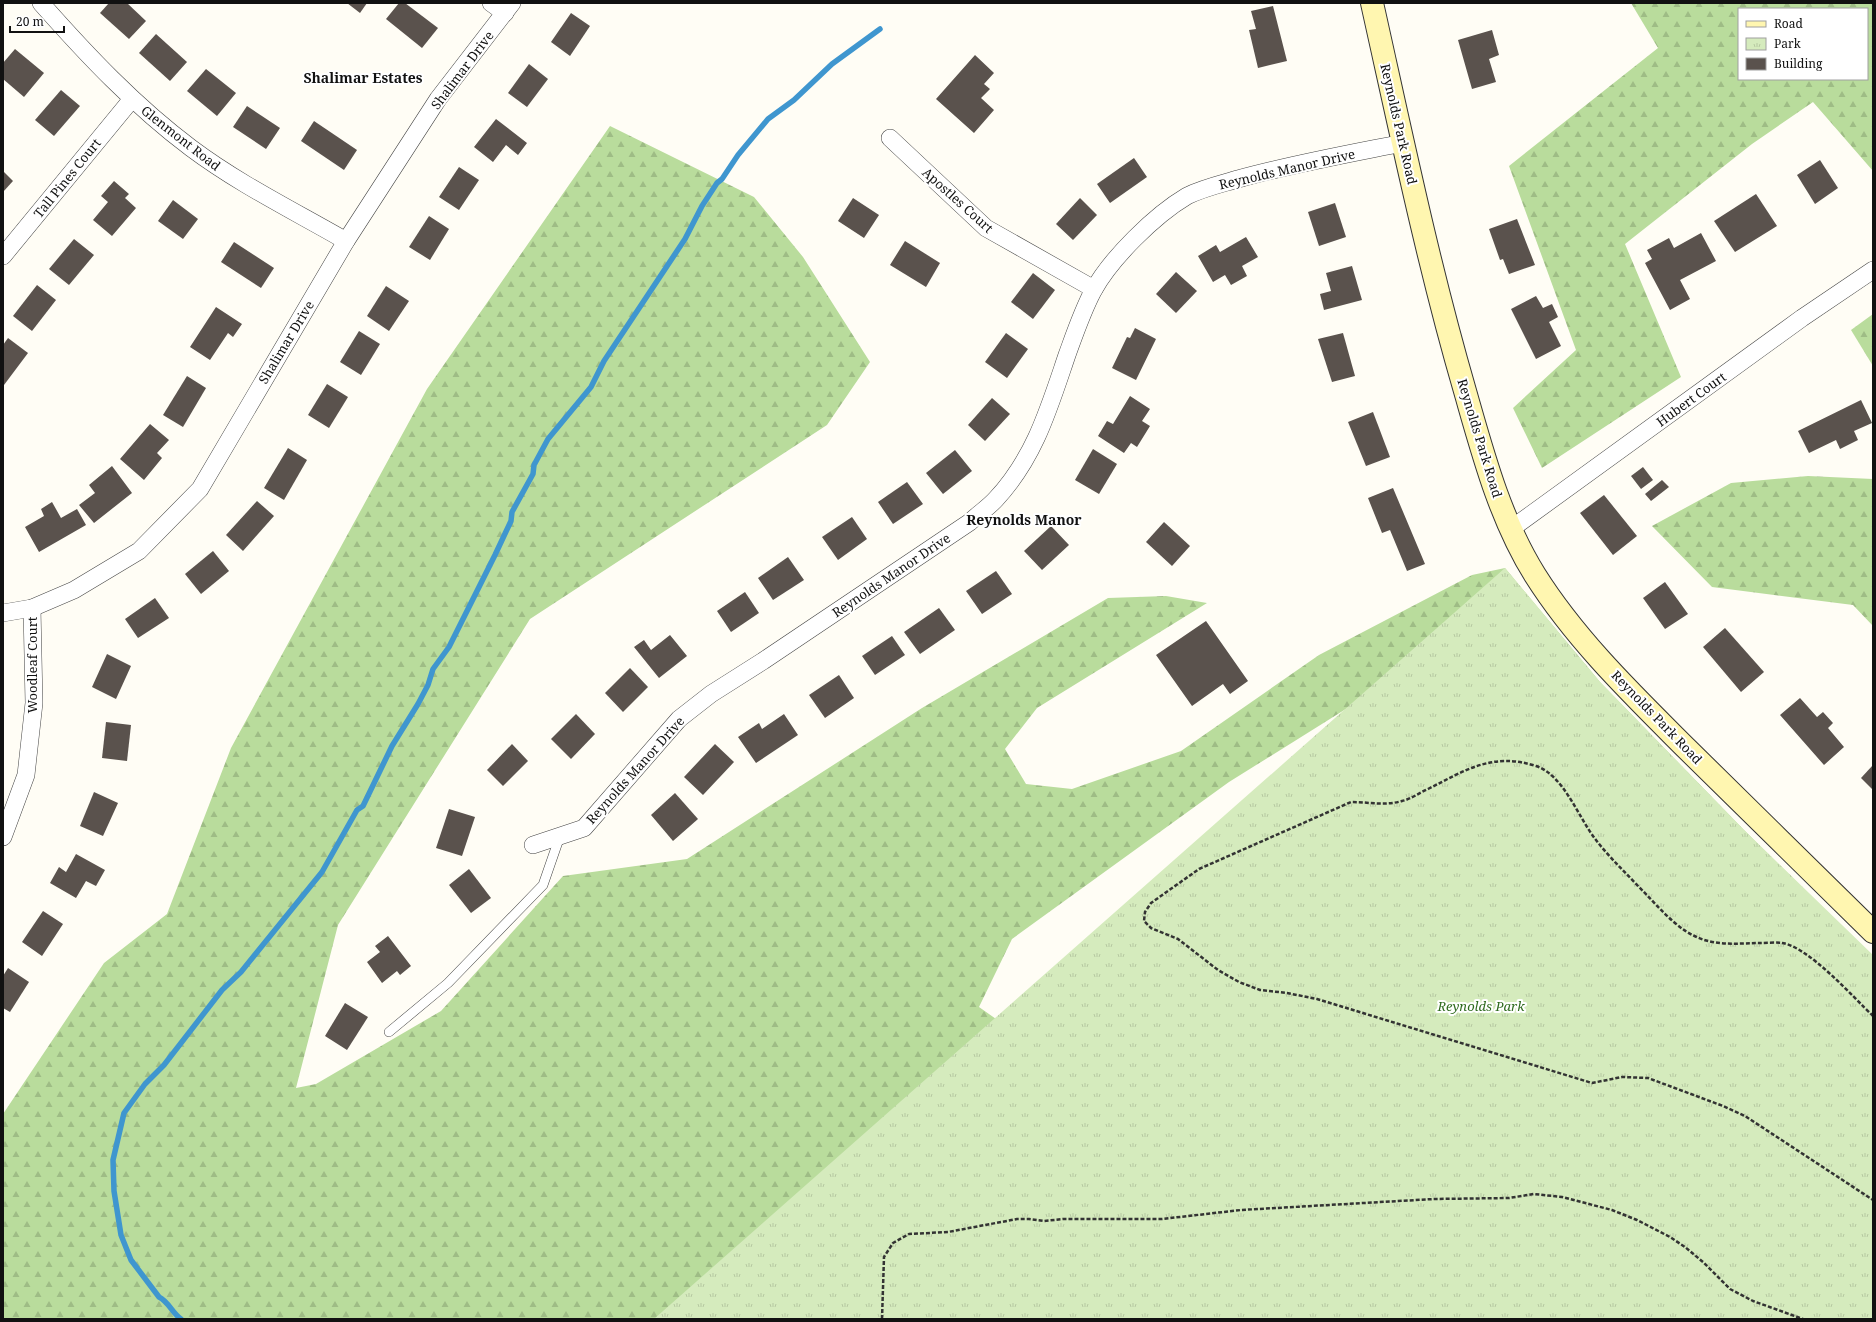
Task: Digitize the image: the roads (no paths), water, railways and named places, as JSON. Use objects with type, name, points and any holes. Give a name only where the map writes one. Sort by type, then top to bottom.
[{"type":"main road","name":"Reynolds Park Road","points":[[1372,3],[1403,143],[1453,351],[1488,472],[1511,529],[1534,574],[1576,631],[1631,693],[1873,932]]},
{"type":"street","name":"Glenmont Road","points":[[41,3],[108,77],[190,148],[226,173],[346,241]]},
{"type":"street","points":[[491,3],[509,8]]},
{"type":"street","name":"Shalimar Drive","points":[[3,613],[32,608],[74,590],[139,551],[200,489],[346,241],[438,99],[509,8]]},
{"type":"street","name":"Tall Pines Court","points":[[3,256],[132,99]]},
{"type":"street","name":"Apostles Court","points":[[890,138],[986,228],[1094,289]]},
{"type":"street","name":"Reynolds Manor Drive","points":[[533,845],[584,828],[651,749],[684,715],[711,694],[763,661],[970,522],[995,501],[1011,482],[1029,455],[1043,425],[1081,316],[1094,289],[1115,261],[1143,231],[1168,209],[1189,196],[1211,187],[1258,173],[1403,143]]},
{"type":"street","name":"Hubert Court","points":[[1511,529],[1802,318],[1873,270]]},
{"type":"street","name":"Woodleaf Court","points":[[3,837],[26,775],[34,702],[32,608]]},
{"type":"lane","points":[[390,1032],[448,983],[543,885],[560,836]]},
{"type":"waterway","points":[[181,1319],[159,1297],[131,1260],[121,1235],[114,1191],[113,1160],[124,1113],[145,1084],[164,1065],[222,990],[241,972],[322,872],[357,810],[363,806],[392,746],[428,685],[433,669],[449,647],[495,555],[511,521],[512,512],[533,474],[534,465],[548,439],[591,387],[604,361],[685,239],[702,206],[717,183],[722,179],[738,155],[768,119],[794,100],[832,64],[880,29]]},
{"type":"district","name":"Shalimar Estates","points":[[363,77]]},
{"type":"district","name":"Reynolds Manor","points":[[1024,519]]},
{"type":"park label","name":"Reynolds Park","points":[[1481,1006]]}]
